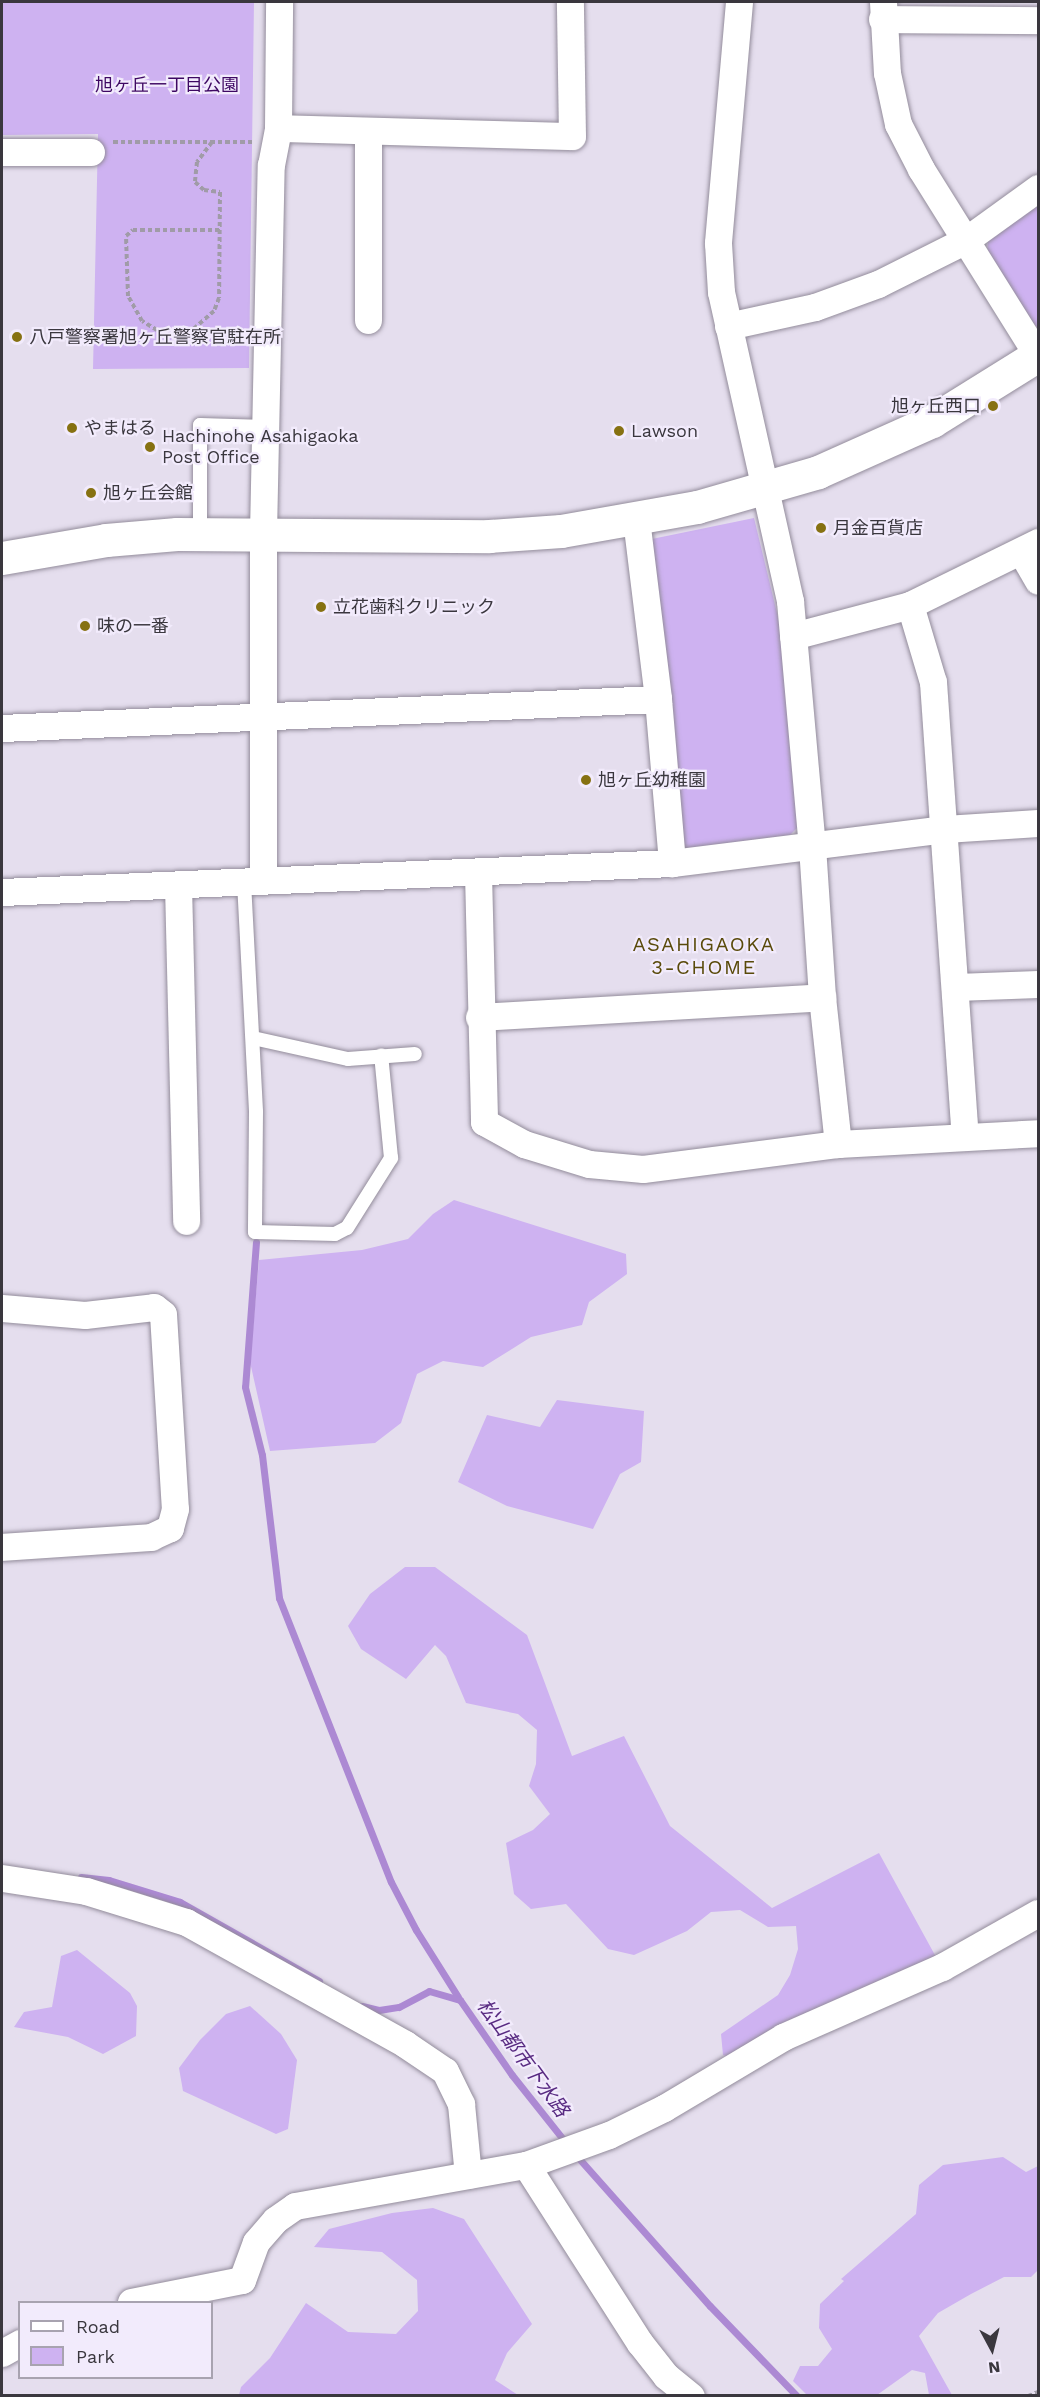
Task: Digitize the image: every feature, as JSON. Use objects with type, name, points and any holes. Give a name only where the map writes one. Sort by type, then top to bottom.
[{"type":"street","points":[[253,881],[264,719],[263,534],[271,165],[267,135],[279,2]]},
{"type":"street","points":[[267,135],[368,131],[572,136],[570,2]]},
{"type":"street","points":[[739,2],[718,243],[728,326],[790,600],[812,846],[822,997],[838,1144]]},
{"type":"street","points":[[2,558],[106,540],[200,534],[489,536],[561,531],[636,519],[765,489],[818,472],[932,421],[1038,356],[921,169],[898,124],[887,73],[882,10],[1038,20]]},
{"type":"street","points":[[368,131],[368,320]]},
{"type":"street","points":[[2,152],[100,147]]},
{"type":"street","points":[[728,326],[826,304],[878,284],[966,240],[1038,188]]},
{"type":"street","points":[[636,519],[658,699],[672,862]]},
{"type":"street","points":[[793,636],[910,605],[1030,547],[1038,581]]},
{"type":"street","points":[[910,605],[933,682],[965,1135]]},
{"type":"street","points":[[2,728],[264,719],[658,699]]},
{"type":"street","points":[[2,892],[478,873],[672,862],[945,829],[1038,823]]},
{"type":"street","points":[[478,873],[479,1017],[483,1122],[524,1144],[589,1164],[642,1168],[838,1144],[965,1135],[1038,1133]]},
{"type":"street","points":[[178,885],[186,1221]]},
{"type":"street","points":[[956,987],[1038,984]]},
{"type":"street","points":[[479,1017],[822,997]]},
{"type":"street","points":[[2,1308],[85,1315],[154,1307],[163,1314],[175,1509],[170,1528],[151,1537],[2,1547]]},
{"type":"street","points":[[2,1878],[86,1891],[186,1922],[405,2044],[445,2071],[457,2096],[468,2175]]},
{"type":"street","points":[[137,2301],[242,2280],[256,2242],[275,2220],[295,2206],[526,2165],[609,2135],[664,2109],[783,2037],[942,1967],[1038,1913]]},
{"type":"street","points":[[526,2165],[640,2343],[666,2376],[691,2396]]},
{"type":"street","points":[[2,2353],[18,2344]]},
{"type":"lane","points":[[200,534],[200,425],[266,427]]},
{"type":"lane","points":[[253,881],[255,1232],[335,1234],[347,1228],[392,1158],[381,1055]]},
{"type":"lane","points":[[253,1038],[348,1059],[415,1054]]},
{"type":"path","points":[[100,147],[213,142],[267,135]]},
{"type":"path","points":[[213,142],[197,162],[195,182],[204,190],[220,192],[219,298],[214,311],[191,331],[176,333],[157,330],[142,321],[128,296],[126,236],[133,230],[219,230]]},
{"type":"path","points":[[1028,2396],[1038,2392]]},
{"type":"green space","name":"旭ヶ丘一丁目公園","points":[[2,2],[254,2],[249,368],[93,369],[98,134],[2,135]]},
{"type":"green space","points":[[1038,202],[1038,325],[1036,327],[987,257],[988,238]]},
{"type":"green space","points":[[754,518],[783,638],[803,822],[789,836],[687,849],[676,839],[647,540]]},
{"type":"green space","points":[[454,1200],[626,1254],[627,1274],[589,1302],[582,1325],[531,1337],[483,1367],[443,1361],[417,1374],[401,1423],[375,1443],[270,1451],[250,1362],[259,1260],[362,1250],[408,1239],[433,1214]]},
{"type":"green space","points":[[557,1400],[644,1411],[641,1462],[620,1474],[593,1529],[507,1506],[458,1482],[487,1415],[540,1427]]},
{"type":"green space","points":[[405,1567],[435,1567],[527,1635],[572,1756],[624,1736],[670,1826],[772,1908],[879,1853],[936,1957],[733,2058],[723,2055],[721,2034],[778,1995],[790,1975],[798,1949],[796,1926],[768,1927],[740,1910],[711,1912],[687,1931],[634,1955],[608,1949],[566,1904],[531,1909],[514,1894],[506,1843],[533,1830],[550,1814],[529,1786],[536,1764],[537,1730],[518,1714],[466,1703],[446,1656],[435,1645],[406,1679],[361,1649],[348,1626],[370,1594]]},
{"type":"green space","points":[[77,1950],[130,1993],[137,2006],[136,2036],[103,2054],[68,2037],[14,2027],[24,2012],[52,2007],[61,1956]]},
{"type":"green space","points":[[250,2006],[281,2034],[297,2060],[288,2129],[276,2134],[183,2091],[179,2068],[200,2040],[226,2014]]},
{"type":"green space","points":[[1003,2157],[1026,2172],[1038,2166],[1038,2270],[1031,2277],[1004,2277],[971,2294],[938,2313],[919,2336],[952,2395],[929,2395],[925,2373],[912,2370],[877,2395],[807,2395],[793,2381],[800,2366],[818,2366],[832,2349],[819,2328],[820,2304],[844,2281],[841,2279],[916,2214],[919,2185],[943,2165]]},
{"type":"green space","points":[[433,2208],[464,2219],[532,2324],[507,2353],[495,2380],[518,2395],[239,2395],[241,2387],[270,2358],[306,2303],[348,2332],[396,2334],[418,2311],[417,2280],[382,2252],[314,2247],[329,2229],[392,2213]]},
{"type":"waterway","points":[[256,1242],[245,1387],[262,1455],[279,1598],[391,1882],[416,1930],[458,1997]]},
{"type":"waterway","name":"松山都市下水路","points":[[81,1877],[109,1880],[180,1902],[319,1981]]},
{"type":"waterway","name":"松山都市下水路","points":[[362,2006],[379,2010],[399,2007],[429,1991],[460,2000],[512,2075],[566,2143]]},
{"type":"waterway","name":"松山都市下水路","points":[[575,2154],[710,2306],[797,2396]]},
{"type":"place","name":"八戸警察署旭ヶ丘警察官駐在所","points":[[17,337]]},
{"type":"place","name":"旭ヶ丘西口","points":[[993,406]]},
{"type":"place","name":"やまはる","points":[[72,428]]},
{"type":"place","name":"Lawson","points":[[619,431]]},
{"type":"place","name":"Hachinohe Asahigaoka Post Office","points":[[150,447]]},
{"type":"place","name":"旭ヶ丘会館","points":[[91,493]]},
{"type":"place","name":"月金百貨店","points":[[821,528]]},
{"type":"place","name":"立花歯科クリニック","points":[[321,607]]},
{"type":"place","name":"味の一番","points":[[85,626]]},
{"type":"place","name":"旭ヶ丘幼稚園","points":[[586,780]]},
{"type":"district","name":"ASAHIGAOKA 3-CHOME","points":[[704,956]]}]
